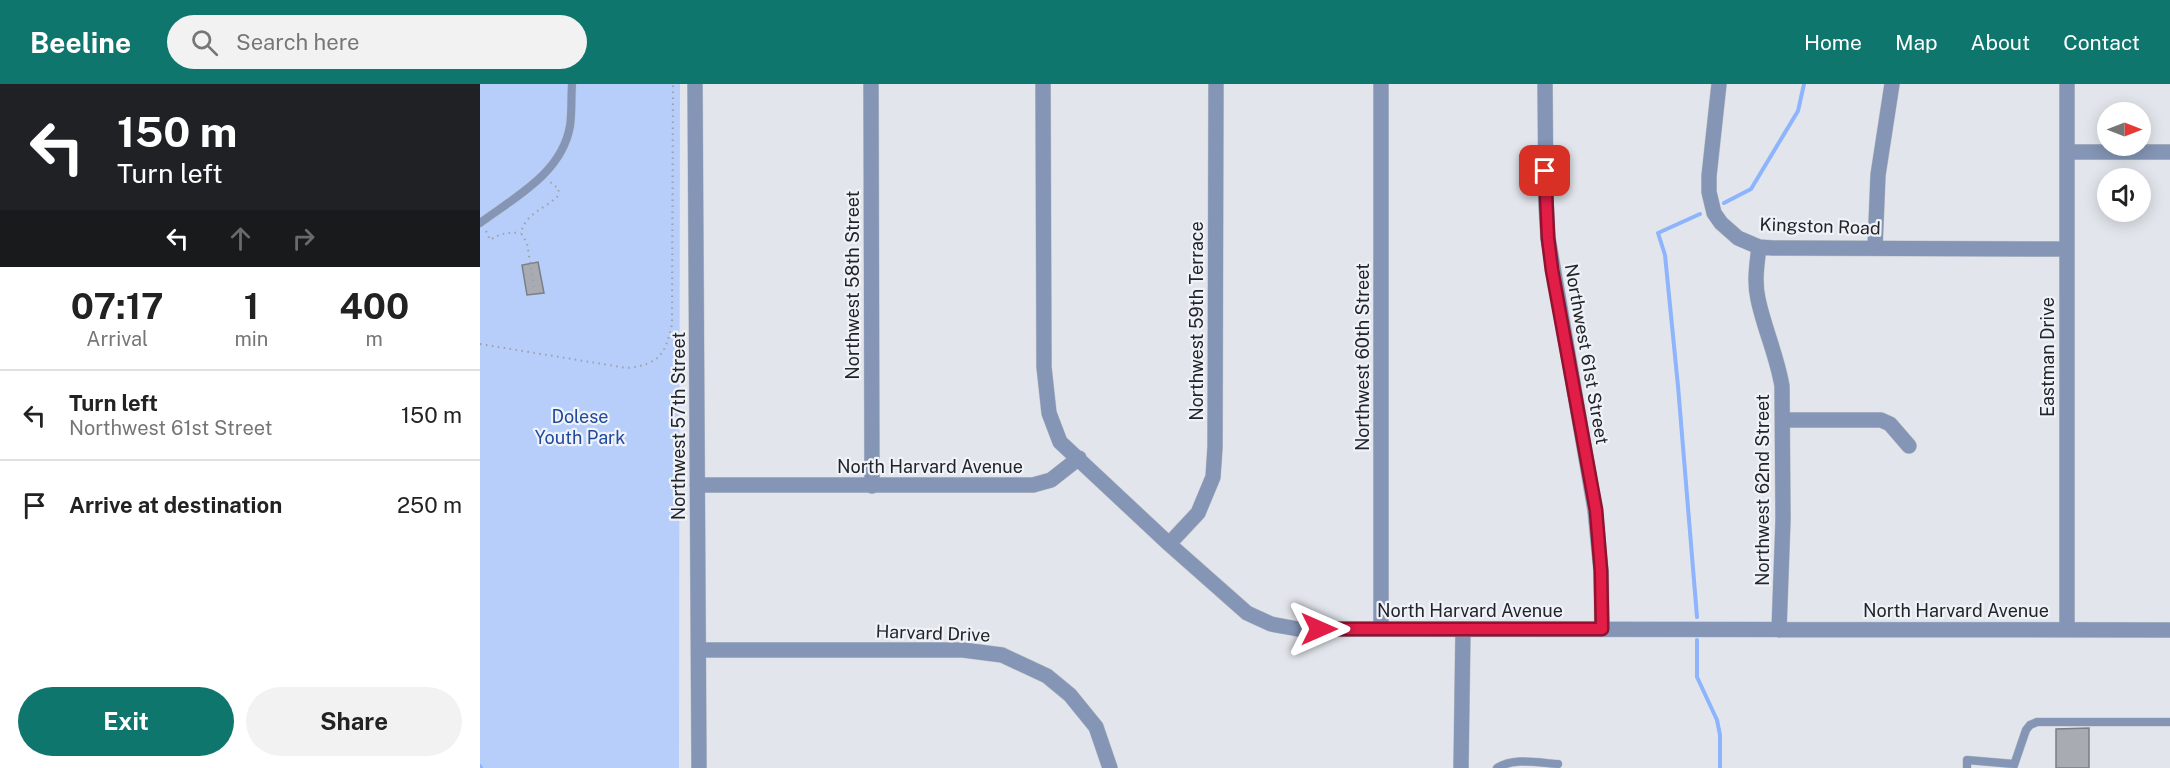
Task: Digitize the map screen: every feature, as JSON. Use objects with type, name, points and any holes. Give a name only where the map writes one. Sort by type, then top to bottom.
[{"type":"street","name":"Northwest 57th Street","points":[[695,84],[699,768]]},
{"type":"street","name":"Northwest 58th Street","points":[[872,84],[872,486]]},
{"type":"street","points":[[1043,84],[1044,367],[1048,413],[1060,442],[1079,458]]},
{"type":"street","name":"Northwest 59th Terrace","points":[[1169,544],[1198,513],[1213,477],[1216,84]]},
{"type":"street","name":"Northwest 60th Street","points":[[1381,84],[1382,629]]},
{"type":"street","name":"Northwest 61st Street","points":[[1545,84],[1548,238],[1596,510],[1601,571],[1602,629]]},
{"type":"street","name":"Kingston Road","points":[[1719,84],[1709,176],[1710,202],[1714,213],[1727,230],[1738,238],[1759,246],[2067,249]]},
{"type":"street","points":[[1875,248],[1878,175],[1892,84]]},
{"type":"street","name":"Eastman Drive","points":[[2067,84],[2067,630]]},
{"type":"street","points":[[2067,152],[2170,152]]},
{"type":"street","name":"Northwest 62nd Street","points":[[1759,246],[1756,268],[1758,298],[1779,368],[1784,420],[1779,630]]},
{"type":"street","points":[[1784,420],[1881,420],[1890,424],[1909,446]]},
{"type":"street","name":"North Harvard Avenue","points":[[697,485],[1033,485],[1051,480],[1079,458],[1169,544],[1247,613],[1271,624],[1298,629],[2170,630]]},
{"type":"street","points":[[1461,768],[1463,629]]},
{"type":"street","name":"Harvard Drive","points":[[699,650],[963,650],[1002,655],[1047,676],[1070,695],[1096,726],[1110,768]]},
{"type":"lane","points":[[481,222],[543,176],[560,154],[570,127],[572,84]]},
{"type":"lane","points":[[1967,768],[1967,760],[2013,766],[2026,730],[2037,722],[2170,722]]},
{"type":"lane","points":[[1497,768],[1519,762],[1557,764]]},
{"type":"path","points":[[480,344],[627,368],[644,366],[659,359],[668,344],[672,324],[673,84]]},
{"type":"path","points":[[534,287],[527,243],[521,233],[525,221],[530,216],[557,197],[559,189],[543,176]]},
{"type":"path","points":[[481,222],[490,240],[499,234],[521,233]]},
{"type":"green space","name":"Dolese Youth Park","points":[[480,84],[680,84],[679,768],[480,768]]},
{"type":"building","points":[[538,262],[544,293],[527,295],[522,265]]},
{"type":"building","points":[[2089,728],[2089,768],[2056,768],[2056,729]]},
{"type":"waterway","points":[[1724,203],[1751,189],[1798,111],[1804,84]]},
{"type":"waterway","points":[[1697,617],[1665,255],[1658,233],[1700,214]]},
{"type":"waterway","points":[[1697,640],[1697,677],[1717,720],[1720,735],[1720,768]]},
{"type":"route","points":[[1319,629],[1602,629],[1599,533],[1552,270],[1545,171]]}]
